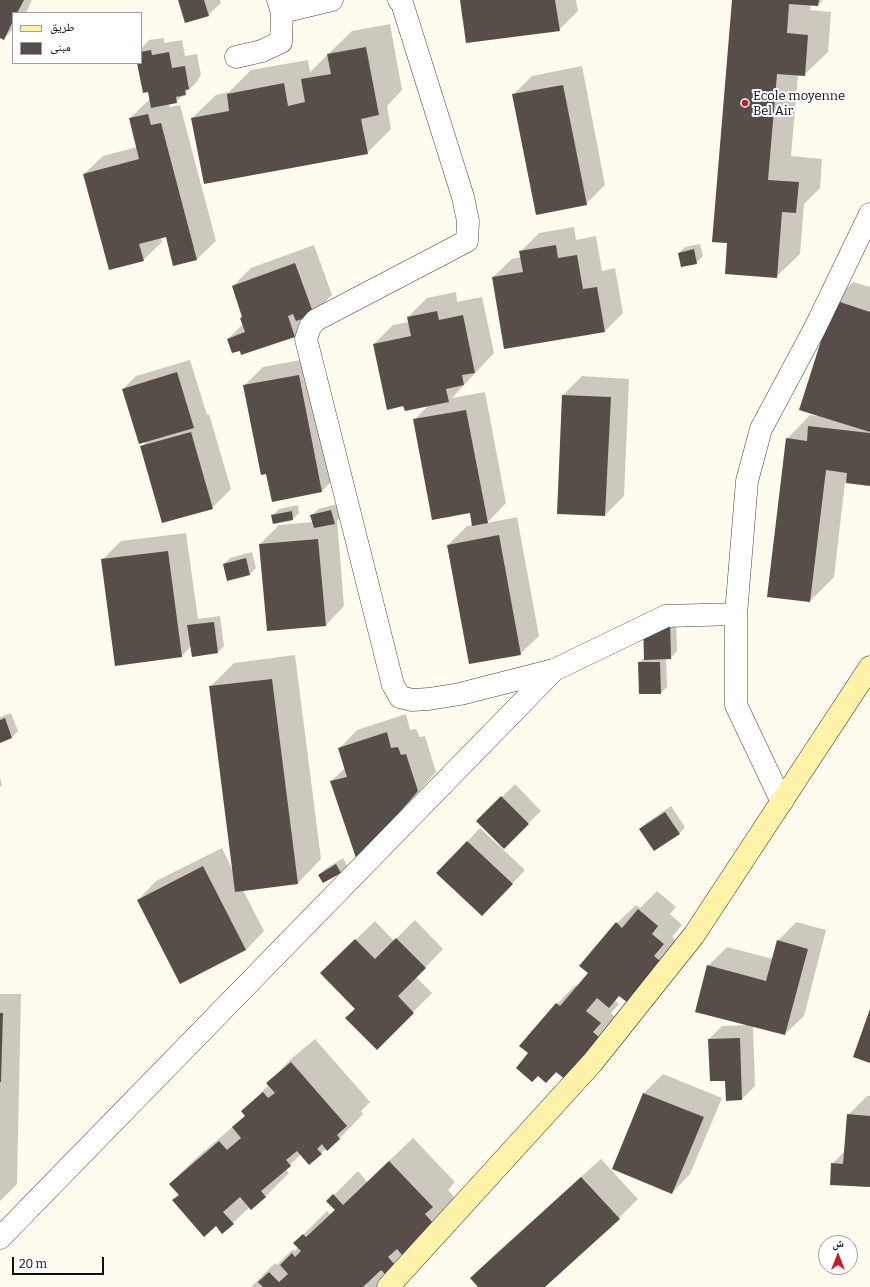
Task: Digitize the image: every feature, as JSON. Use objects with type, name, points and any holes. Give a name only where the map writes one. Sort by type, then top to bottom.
[{"type":"main road","points":[[388,1287],[592,1063],[694,935],[870,667]]},
{"type":"street","points":[[236,57],[262,51],[281,42],[280,6],[332,0]]},
{"type":"street","points":[[399,0],[402,2],[463,196],[468,222],[467,241],[316,320],[310,327],[306,338],[393,685],[400,698],[429,700],[460,694],[554,670],[666,616],[736,614]]},
{"type":"street","points":[[782,802],[736,705],[736,614],[747,481],[761,429],[815,328],[870,214]]},
{"type":"street","points":[[0,1238],[554,670]]},
{"type":"building","points":[[0,0],[24,0],[18,12],[12,12],[12,23],[4,40],[0,38]]},
{"type":"building","points":[[178,0],[204,0],[209,16],[185,23]]},
{"type":"building","points":[[460,0],[555,0],[560,31],[466,43]]},
{"type":"building","points":[[732,0],[819,0],[818,6],[789,4],[787,33],[808,35],[805,76],[777,74],[768,180],[799,182],[796,213],[782,212],[777,278],[725,274],[727,243],[712,242]]},
{"type":"building","points":[[366,47],[379,115],[361,119],[368,154],[204,184],[191,118],[229,111],[227,94],[284,83],[288,106],[305,102],[301,79],[331,74],[327,54]]},
{"type":"building","points":[[151,50],[152,55],[169,52],[172,68],[185,66],[189,89],[185,90],[186,95],[176,97],[177,103],[151,108],[148,92],[143,93],[137,64],[142,64],[142,52]]},
{"type":"building","points":[[563,85],[587,205],[536,215],[512,94]]},
{"type":"building","points":[[148,114],[151,125],[161,123],[197,260],[173,266],[166,237],[139,244],[144,261],[109,270],[83,174],[139,159],[129,118]]},
{"type":"building","points":[[556,245],[558,258],[577,255],[583,289],[597,287],[605,332],[504,349],[492,277],[523,272],[519,251]]},
{"type":"building","points":[[694,249],[697,264],[681,267],[678,253]]},
{"type":"building","points":[[295,263],[314,315],[296,321],[293,314],[288,316],[295,337],[241,355],[240,351],[232,353],[227,339],[245,332],[232,286]]},
{"type":"building","points":[[834,300],[870,312],[870,432],[799,410]]},
{"type":"building","points":[[437,311],[439,320],[463,315],[475,373],[462,375],[464,385],[446,389],[449,402],[405,411],[403,406],[387,410],[373,344],[411,336],[407,317]]},
{"type":"building","points":[[177,372],[194,428],[139,444],[122,389]]},
{"type":"building","points":[[299,375],[322,492],[272,502],[266,474],[261,475],[243,385]]},
{"type":"building","points":[[562,395],[611,397],[605,516],[557,514]]},
{"type":"building","points":[[466,410],[488,523],[472,526],[470,513],[432,520],[413,419]]},
{"type":"building","points":[[808,426],[870,433],[870,486],[846,483],[847,473],[826,470],[810,602],[767,597],[786,438],[807,441]]},
{"type":"building","points":[[191,432],[213,509],[162,523],[140,446]]},
{"type":"building","points":[[331,510],[335,524],[314,528],[310,515]]},
{"type":"building","points":[[292,511],[293,520],[273,524],[271,515]]},
{"type":"building","points":[[499,535],[521,655],[469,664],[447,545]]},
{"type":"building","points":[[318,539],[326,626],[267,631],[259,544]]},
{"type":"building","points":[[168,551],[182,657],[115,666],[101,559]]},
{"type":"building","points":[[246,558],[250,575],[227,581],[223,564]]},
{"type":"building","points":[[643,621],[670,621],[671,659],[644,660]]},
{"type":"building","points":[[214,622],[218,653],[192,657],[187,625]]},
{"type":"building","points":[[638,662],[660,662],[661,694],[639,694]]},
{"type":"building","points":[[272,679],[298,884],[235,892],[209,686]]},
{"type":"building","points":[[5,718],[12,738],[0,743],[0,720]]},
{"type":"building","points":[[387,732],[391,748],[398,747],[401,755],[406,754],[418,791],[357,861],[330,781],[347,777],[338,748]]},
{"type":"building","points":[[501,796],[529,824],[504,849],[476,821]]},
{"type":"building","points":[[665,812],[680,834],[654,851],[639,829]]},
{"type":"building","points":[[467,841],[513,884],[482,916],[436,873]]},
{"type":"building","points":[[336,864],[341,873],[323,883],[318,875]]},
{"type":"building","points":[[203,866],[246,950],[180,984],[137,900]]},
{"type":"building","points":[[638,909],[658,926],[652,934],[664,944],[654,956],[661,962],[627,1002],[619,996],[609,1008],[597,998],[586,1011],[601,1023],[593,1032],[601,1039],[566,1080],[556,1072],[546,1083],[538,1076],[532,1082],[516,1068],[528,1053],[519,1046],[556,1003],[560,1006],[588,973],[579,966],[616,922],[622,928]]},
{"type":"building","points":[[396,938],[426,968],[398,996],[414,1013],[377,1050],[345,1018],[355,1009],[320,973],[355,939],[375,959]]},
{"type":"building","points":[[777,940],[808,949],[785,1035],[695,1012],[707,965],[766,981]]},
{"type":"building","points":[[870,1009],[870,1063],[853,1057]]},
{"type":"building","points":[[0,1013],[3,1013],[1,1082],[0,1082]]},
{"type":"building","points":[[740,1038],[742,1100],[726,1101],[725,1081],[710,1081],[708,1039]]},
{"type":"building","points":[[291,1062],[347,1126],[337,1135],[340,1139],[327,1151],[322,1144],[317,1149],[322,1154],[309,1165],[297,1151],[286,1160],[291,1166],[261,1191],[266,1197],[251,1210],[240,1197],[223,1212],[234,1224],[222,1234],[216,1226],[204,1237],[172,1200],[179,1195],[169,1184],[219,1141],[227,1150],[241,1138],[232,1127],[245,1116],[241,1111],[263,1092],[268,1098],[275,1093],[266,1083]]},
{"type":"building","points":[[643,1093],[704,1117],[672,1194],[612,1169]]},
{"type":"building","points":[[847,1114],[870,1116],[870,1187],[830,1185],[831,1163],[843,1164]]},
{"type":"building","points":[[389,1161],[433,1207],[425,1214],[433,1223],[403,1256],[397,1249],[388,1257],[397,1267],[387,1276],[381,1270],[363,1287],[263,1287],[258,1282],[269,1272],[279,1282],[288,1274],[280,1265],[292,1253],[295,1257],[301,1251],[293,1243],[303,1234],[306,1237],[335,1210],[326,1201],[333,1194],[343,1205]]},
{"type":"building","points":[[581,1177],[620,1219],[545,1287],[478,1287],[470,1278]]},
{"type":"place","name":"Ecole moyenne Bel Air","points":[[745,103]]}]
